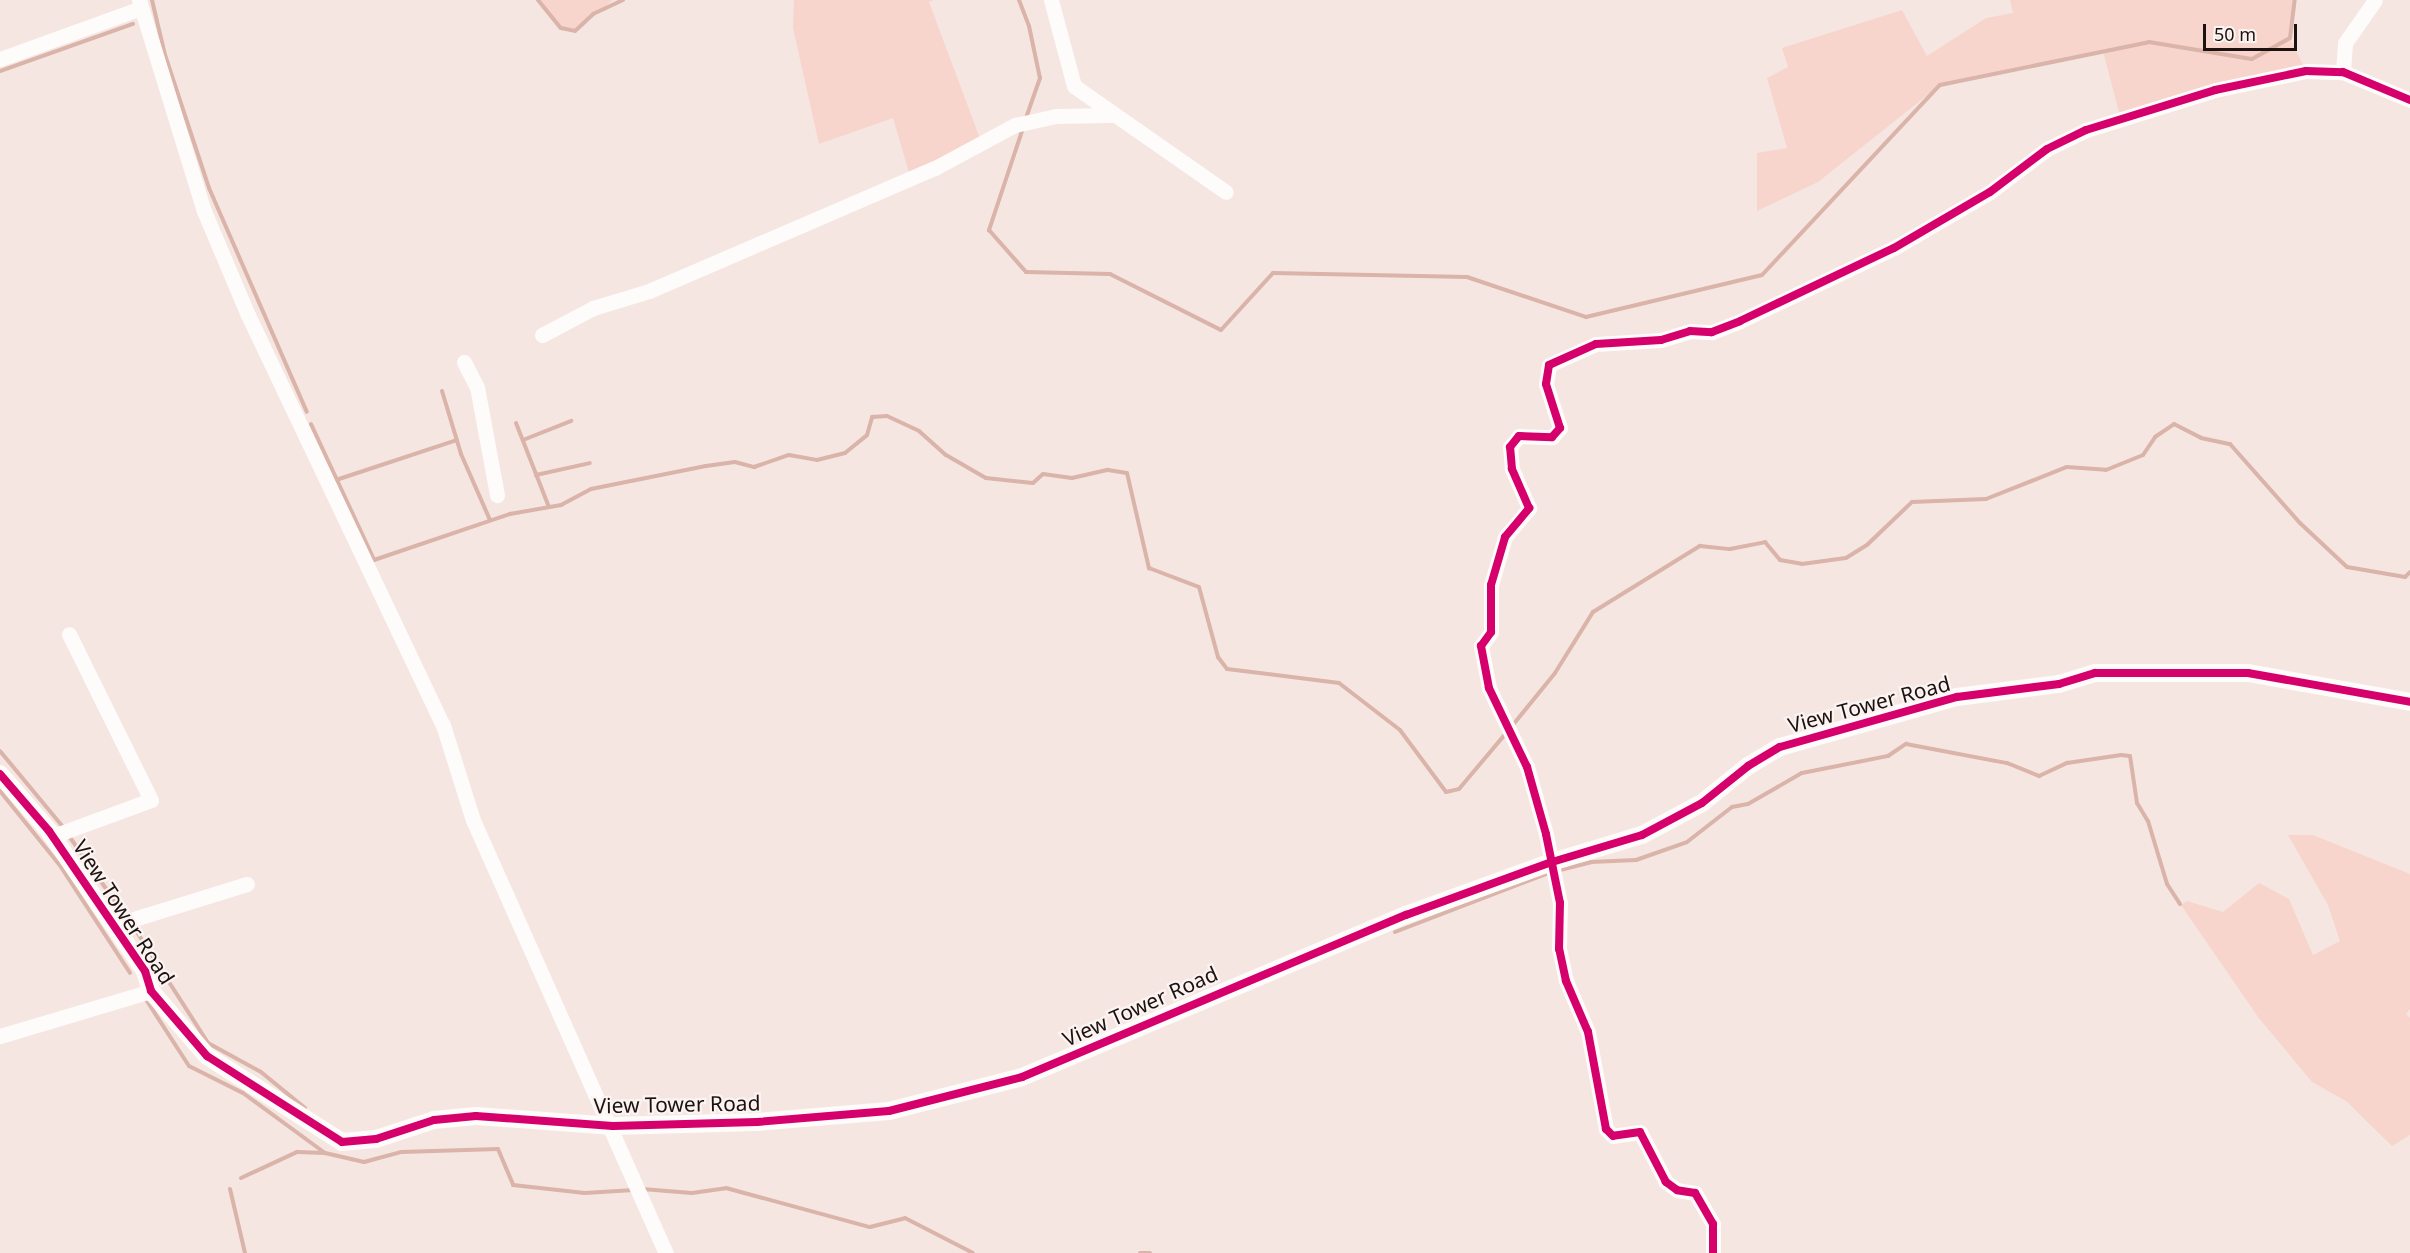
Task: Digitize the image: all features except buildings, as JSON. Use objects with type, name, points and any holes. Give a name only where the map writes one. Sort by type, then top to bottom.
[{"type":"street","points":[[1051,0],[1074,86],[1110,115],[1226,192]]},
{"type":"street","points":[[2343,72],[2345,43],[2375,0]]},
{"type":"street","points":[[0,59],[140,4],[204,211],[248,315],[443,725],[473,820],[613,1126],[628,1167],[666,1253]]},
{"type":"street","points":[[1713,1253],[1713,1224],[1695,1193],[1677,1190],[1666,1182],[1640,1132],[1613,1136],[1606,1129],[1588,1032],[1566,981],[1559,949],[1560,903],[1552,862],[1527,768],[1490,688],[1481,646],[1491,632],[1491,585],[1505,537],[1529,508],[1512,469],[1510,447],[1519,436],[1552,437],[1560,428],[1546,384],[1549,365],[1596,344],[1712,332],[1740,321],[1894,248],[1990,192],[2047,149],[2086,130],[2215,90],[2306,71],[2343,72],[2410,100]]},
{"type":"street","points":[[542,335],[593,308],[649,291],[935,168],[1015,125],[1056,116],[1110,115]]},
{"type":"street","points":[[464,362],[477,387],[497,495]]},
{"type":"street","points":[[53,836],[151,800],[69,634]]},
{"type":"street","name":"View Tower Road","points":[[0,774],[53,836],[145,971],[151,992],[207,1056],[342,1142],[376,1139],[434,1119],[476,1116],[613,1126],[757,1122],[889,1112],[1022,1077],[1252,977],[1552,862],[1642,835],[1702,803],[1748,766],[1780,747],[1957,698],[2059,684],[2095,673],[2248,673],[2410,702]]},
{"type":"street","points":[[119,934],[137,918],[247,884]]},
{"type":"street","points":[[0,1036],[151,992]]},
{"type":"shaded area","points":[[538,0],[613,0],[575,31],[561,28]]},
{"type":"shaded area","points":[[794,0],[933,0],[929,2],[982,144],[910,176],[893,118],[819,144],[793,28]]},
{"type":"shaded area","points":[[2010,0],[2295,0],[2290,38],[2306,71],[2121,120],[2103,51],[1940,85],[1818,182],[1757,211],[1757,153],[1787,148],[1767,78],[1788,67],[1782,48],[1902,10],[1927,56],[1986,18],[2013,13]]},
{"type":"shaded area","points":[[2288,835],[2313,835],[2410,874],[2410,1009],[2406,1014],[2410,1018],[2410,1135],[2392,1146],[2346,1101],[2312,1082],[2258,1017],[2181,905],[2187,901],[2223,912],[2259,883],[2289,899],[2313,955],[2340,941],[2328,905]]},
{"type":"waterway","points":[[152,0],[165,55],[209,188],[307,412]]},
{"type":"waterway","points":[[538,0],[561,28],[575,31],[593,14],[623,0]]},
{"type":"waterway","points":[[1019,0],[1029,26],[1040,78],[1026,118]]},
{"type":"waterway","points":[[1023,128],[989,230],[1026,272],[1110,274],[1221,330],[1273,273],[1467,277],[1586,317],[1762,275],[1940,85],[2149,42],[2252,59],[2290,38],[2295,0]]},
{"type":"waterway","points":[[0,71],[133,24]]},
{"type":"waterway","points":[[442,391],[461,454],[490,520]]},
{"type":"waterway","points":[[311,424],[374,560],[510,514],[561,505],[591,489],[706,466],[735,462],[754,467],[789,455],[817,460],[845,453],[867,435],[872,417],[887,416],[919,431],[946,455],[986,478],[1033,483],[1043,474],[1072,478],[1108,470],[1127,473],[1149,568],[1199,587],[1218,657],[1227,669],[1339,683],[1400,730],[1446,792],[1459,789],[1507,732]]},
{"type":"waterway","points":[[523,440],[571,421]]},
{"type":"waterway","points":[[516,423],[549,507]]},
{"type":"waterway","points":[[1512,726],[1555,673],[1593,612],[1700,546],[1730,549],[1765,542],[1780,560],[1802,564],[1846,558],[1868,544],[1912,502],[1986,499],[2067,467],[2106,470],[2143,455],[2155,437],[2174,424],[2201,438],[2230,444],[2300,523],[2347,567],[2405,577],[2410,572]]},
{"type":"waterway","points":[[336,480],[457,440]]},
{"type":"waterway","points":[[536,475],[590,463]]},
{"type":"waterway","points":[[1556,871],[1591,862],[1636,860],[1687,842],[1732,807],[1748,804],[1802,773],[1888,756],[1906,744],[2007,763],[2039,776],[2067,763],[2121,755],[2130,756],[2137,803],[2148,821],[2167,884],[2180,904]]},
{"type":"waterway","points":[[0,751],[63,827]]},
{"type":"waterway","points":[[0,791],[59,864],[130,973]]},
{"type":"waterway","points":[[69,836],[128,920]]},
{"type":"waterway","points":[[1395,932],[1549,873]]},
{"type":"waterway","points":[[133,926],[208,1043],[261,1072],[305,1108]]},
{"type":"waterway","points":[[145,998],[189,1066],[243,1093],[325,1153],[364,1162],[401,1152],[498,1149],[513,1185],[585,1193],[634,1190]]},
{"type":"waterway","points":[[241,1178],[297,1152],[324,1153]]},
{"type":"waterway","points":[[642,1189],[692,1193],[726,1188],[870,1227],[905,1218],[973,1253]]},
{"type":"waterway","points":[[230,1189],[245,1253]]},
{"type":"waterway","points":[[1140,1253],[1150,1253]]},
{"type":"cycle path","points":[[1713,1253],[1713,1224],[1695,1193],[1677,1190],[1666,1182],[1640,1132],[1613,1136],[1606,1129],[1588,1032],[1566,981],[1559,949],[1560,903],[1546,834],[1527,767],[1489,688],[1481,646],[1491,632],[1491,585],[1505,537],[1529,508],[1512,469],[1510,447],[1519,436],[1552,437],[1560,428],[1546,384],[1549,365],[1596,344],[1661,340],[1690,331],[1712,332],[1740,321],[1894,248],[1990,192],[2047,149],[2086,130],[2215,90],[2306,71],[2343,72],[2410,100]]},
{"type":"cycle path","points":[[0,774],[49,831],[145,971],[151,991],[207,1056],[342,1142],[376,1139],[434,1120],[476,1116],[613,1126],[757,1122],[889,1111],[1022,1077],[1406,915],[1552,862],[1642,835],[1702,803],[1748,766],[1780,747],[1957,697],[2059,684],[2095,673],[2248,673],[2410,702]]}]
